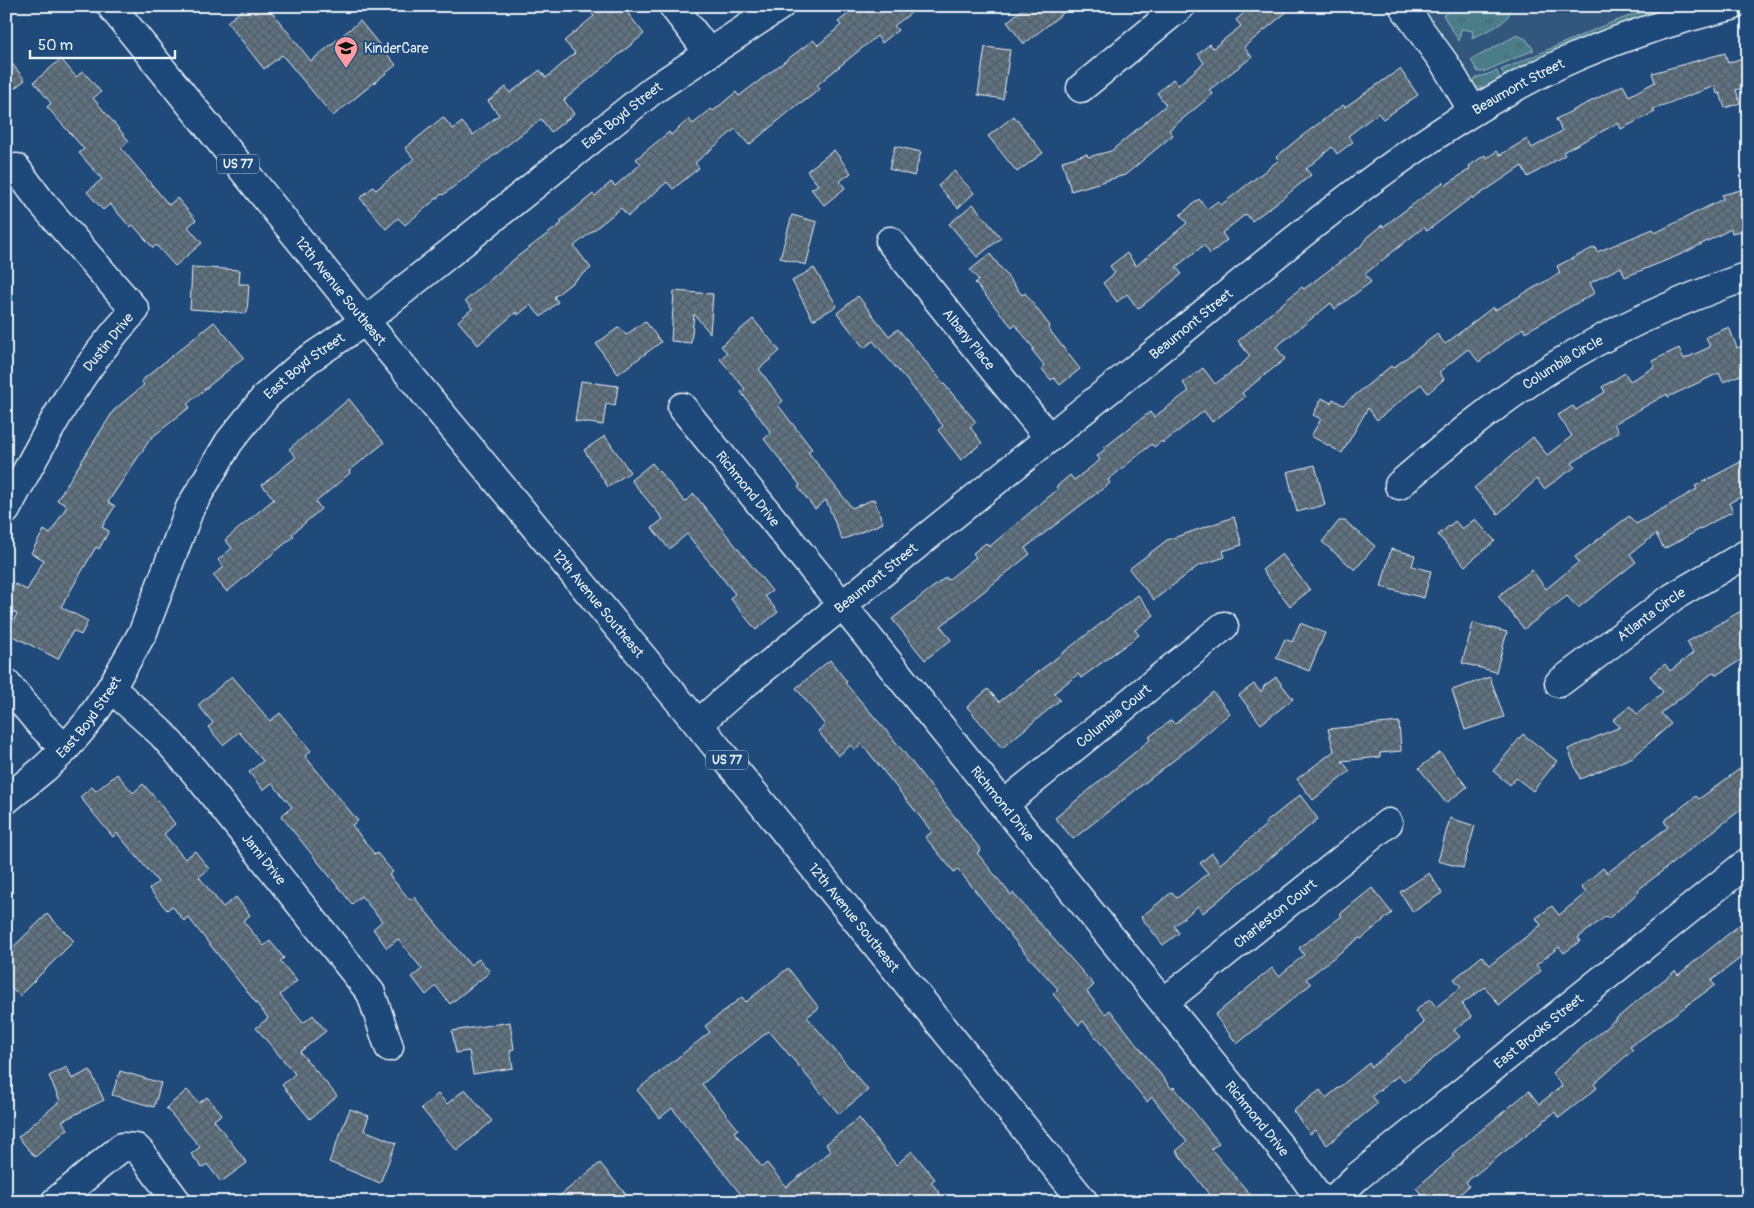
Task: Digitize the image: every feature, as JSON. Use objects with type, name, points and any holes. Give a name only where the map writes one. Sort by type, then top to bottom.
[{"type":"street","name":"12th Avenue Southeast","points":[[111,6],[365,321],[698,724],[1084,1202]]},
{"type":"street","points":[[674,6],[709,53]]},
{"type":"street","name":"East Boyd Street","points":[[6,800],[45,768],[64,749],[88,722],[111,688],[143,632],[190,508],[229,442],[252,411],[278,386],[327,345],[365,321],[653,90],[780,6]]},
{"type":"street","points":[[1081,88],[1181,6]]},
{"type":"street","points":[[1403,6],[1445,64],[1473,111]]},
{"type":"street","name":"Beaumont Street","points":[[698,724],[842,605],[1328,214],[1413,150],[1473,111],[1560,64],[1610,43],[1688,16],[1732,6]]},
{"type":"street","name":"Dustin Drive","points":[[6,510],[76,383],[110,336],[135,310],[42,202],[11,172]]},
{"type":"street","name":"Albany Place","points":[[890,241],[1049,438]]},
{"type":"street","name":"Columbia Circle","points":[[1399,485],[1485,415],[1553,367],[1641,320],[1748,276]]},
{"type":"street","name":"Richmond Drive","points":[[682,407],[1164,1002],[1322,1202]]},
{"type":"street","name":"Atlanta Circle","points":[[1559,683],[1673,597],[1748,553]]},
{"type":"street","name":"Columbia Court","points":[[1003,805],[1224,626]]},
{"type":"street","points":[[6,683],[64,749]]},
{"type":"street","name":"Jami Drive","points":[[111,688],[162,734],[195,772],[371,993],[389,1047]]},
{"type":"street","name":"Charleston Court","points":[[1164,1002],[1388,823]]},
{"type":"street","name":"East Brooks Street","points":[[1331,1202],[1365,1170],[1748,862]]},
{"type":"street","points":[[54,1202],[122,1147],[136,1148],[177,1202]]},
{"type":"shaded area","points":[[1417,6],[1689,6],[1482,89],[1474,87]]},
{"type":"green space","points":[[1458,6],[1511,6],[1507,18],[1484,33],[1472,38],[1473,31],[1461,29],[1459,41],[1443,15]]},
{"type":"green space","points":[[1657,6],[1689,6],[1507,79],[1501,70],[1605,25]]},
{"type":"green space","points":[[1517,35],[1526,39],[1534,50],[1483,72],[1478,72],[1471,60]]},
{"type":"green space","points":[[1497,71],[1501,82],[1497,84],[1481,88],[1468,84],[1476,78]]},
{"type":"building","name":"KinderCare","points":[[247,6],[267,6],[311,61],[360,21],[396,65],[333,116],[282,55],[264,69],[227,22]]},
{"type":"building","points":[[586,6],[622,6],[644,34],[564,100],[574,114],[551,132],[541,119],[442,194],[405,225],[398,218],[386,229],[360,198],[373,187],[376,190],[414,159],[405,148],[443,117],[453,129],[462,122],[473,135],[499,115],[488,101],[506,87],[510,93],[540,70],[546,78],[575,53],[564,41],[594,16]]},
{"type":"building","points":[[858,6],[920,6],[894,26],[898,30],[882,43],[877,36],[817,85],[820,89],[801,102],[749,145],[735,129],[695,163],[699,168],[673,189],[667,182],[628,216],[621,208],[574,246],[591,268],[554,297],[558,302],[541,317],[530,305],[518,315],[516,312],[478,345],[458,321],[472,309],[465,301],[518,256],[562,223],[560,221],[593,194],[595,196],[611,182],[615,186],[641,164],[636,159],[669,132],[671,135],[689,119],[693,124],[711,109],[713,111],[736,92],[739,96],[813,40],[818,45],[841,25],[838,22]]},
{"type":"building","points":[[1026,6],[1072,6],[1024,44],[1007,22]]},
{"type":"building","points":[[1252,6],[1294,6],[1244,47],[1252,57],[1209,90],[1213,94],[1169,130],[1173,135],[1125,175],[1071,191],[1062,161],[1087,154],[1088,157],[1111,151],[1166,105],[1157,93],[1173,79],[1178,85],[1204,63],[1198,54],[1210,44],[1213,48],[1241,26],[1236,20]]},
{"type":"building","points":[[985,47],[1010,50],[1003,99],[978,95]]},
{"type":"building","points":[[1725,53],[1728,63],[1745,57],[1748,67],[1748,86],[1736,90],[1740,103],[1725,108],[1720,93],[1717,94],[1715,86],[1653,109],[1655,112],[1621,129],[1618,123],[1563,152],[1565,155],[1528,177],[1522,166],[1473,199],[1472,197],[1427,231],[1424,227],[1365,274],[1371,282],[1335,309],[1331,303],[1276,347],[1285,359],[1242,393],[1245,397],[1212,422],[1204,411],[1163,443],[1162,441],[1154,447],[1152,444],[1108,480],[1110,483],[1025,548],[1030,554],[941,626],[951,640],[925,660],[892,619],[946,577],[948,580],[976,557],[973,553],[986,543],[989,547],[1058,489],[1056,487],[1070,475],[1074,480],[1100,460],[1097,456],[1104,448],[1150,412],[1154,417],[1189,391],[1183,383],[1203,368],[1215,384],[1241,365],[1250,356],[1238,341],[1302,287],[1304,289],[1361,246],[1367,237],[1382,225],[1383,227],[1443,182],[1446,185],[1470,169],[1469,166],[1485,155],[1487,158],[1497,151],[1500,155],[1527,139],[1532,148],[1562,131],[1556,119],[1623,85],[1629,96],[1655,82],[1652,73]]},
{"type":"building","points":[[6,56],[25,80],[6,95]]},
{"type":"building","points":[[61,59],[76,77],[83,71],[101,92],[93,98],[129,141],[121,148],[169,205],[177,198],[196,220],[188,227],[202,243],[175,266],[156,245],[153,248],[133,225],[130,227],[110,204],[103,210],[87,192],[102,179],[79,153],[84,149],[47,107],[51,103],[34,82]]},
{"type":"building","points":[[1400,69],[1418,95],[1383,119],[1378,113],[1348,136],[1353,142],[1337,154],[1332,147],[1306,169],[1311,175],[1252,221],[1246,214],[1222,233],[1227,240],[1210,254],[1204,245],[1176,267],[1182,274],[1138,309],[1127,294],[1117,302],[1103,283],[1115,273],[1110,266],[1127,253],[1136,266],[1187,223],[1180,215],[1199,199],[1207,209],[1218,201],[1221,205],[1279,160],[1276,157],[1298,139],[1343,105],[1345,107]]},
{"type":"building","points":[[1014,116],[1043,153],[1017,172],[988,136]]},
{"type":"building","points":[[895,146],[921,152],[914,176],[889,169]]},
{"type":"building","points":[[834,150],[851,173],[840,181],[845,188],[824,205],[811,189],[818,185],[807,171]]},
{"type":"building","points":[[954,171],[974,193],[958,208],[938,186]]},
{"type":"building","points":[[1748,188],[1748,229],[1732,233],[1731,229],[1682,254],[1625,277],[1621,267],[1590,283],[1595,293],[1525,332],[1523,328],[1479,362],[1468,349],[1439,372],[1444,379],[1428,393],[1421,384],[1377,420],[1368,408],[1342,453],[1311,436],[1321,419],[1313,415],[1322,398],[1331,403],[1333,399],[1343,405],[1391,366],[1393,368],[1437,334],[1445,344],[1493,307],[1495,310],[1560,273],[1557,266],[1595,247],[1597,252],[1653,229],[1655,233],[1723,199],[1722,195]]},
{"type":"building","points":[[973,204],[1001,238],[977,257],[949,224]]},
{"type":"building","points":[[792,215],[817,222],[806,265],[780,258]]},
{"type":"building","points":[[990,254],[1022,295],[1025,293],[1050,326],[1048,328],[1080,369],[1060,385],[1054,378],[1051,380],[1041,368],[1044,365],[1015,324],[1012,327],[975,283],[979,280],[970,270]]},
{"type":"building","points":[[192,267],[240,270],[239,284],[249,284],[247,313],[190,309]]},
{"type":"building","points":[[814,268],[837,306],[813,320],[792,281]]},
{"type":"building","points":[[674,291],[713,294],[710,333],[694,314],[691,343],[671,341]]},
{"type":"building","points":[[858,296],[889,336],[898,329],[976,422],[970,427],[982,443],[961,460],[938,430],[943,426],[910,384],[873,341],[864,348],[837,313]]},
{"type":"building","points":[[753,319],[780,351],[759,369],[783,401],[778,405],[812,449],[808,452],[852,508],[874,499],[883,523],[842,540],[826,500],[815,509],[798,487],[800,485],[764,439],[771,433],[741,392],[745,389],[720,359],[727,353],[721,346]]},
{"type":"building","points":[[645,321],[661,342],[618,374],[596,344],[619,327],[626,335]]},
{"type":"building","points":[[214,322],[244,357],[187,404],[190,407],[151,438],[108,502],[115,506],[102,527],[109,531],[99,549],[96,547],[61,607],[88,621],[81,635],[73,631],[58,659],[7,633],[17,614],[6,608],[6,600],[15,584],[27,590],[44,560],[31,553],[44,530],[50,534],[67,506],[57,500],[114,410],[144,385],[141,381]]},
{"type":"building","points":[[1729,327],[1737,348],[1748,343],[1748,372],[1723,382],[1719,373],[1668,397],[1667,394],[1614,424],[1619,432],[1572,463],[1575,467],[1544,489],[1537,479],[1498,514],[1474,488],[1533,437],[1547,455],[1572,436],[1558,415],[1573,406],[1576,410],[1605,392],[1602,387],[1625,373],[1630,381],[1655,367],[1652,361],[1679,348],[1684,359],[1710,347],[1706,337]]},
{"type":"building","points":[[581,381],[618,386],[615,406],[606,404],[603,425],[575,421]]},
{"type":"building","points":[[349,399],[384,443],[349,471],[350,473],[316,502],[321,509],[292,534],[294,536],[227,592],[213,575],[224,567],[218,560],[232,548],[225,540],[274,499],[262,485],[296,457],[289,449]]},
{"type":"building","points":[[605,436],[630,472],[608,487],[584,450]]},
{"type":"building","points":[[1748,458],[1748,493],[1729,503],[1733,511],[1664,549],[1656,534],[1630,554],[1636,562],[1578,608],[1567,596],[1524,629],[1498,596],[1532,570],[1546,589],[1579,562],[1575,557],[1629,516],[1636,524],[1697,489],[1695,486]]},
{"type":"building","points":[[652,463],[685,502],[694,494],[772,591],[765,596],[778,612],[756,630],[730,598],[735,594],[687,534],[669,549],[652,528],[663,519],[631,480]]},
{"type":"building","points":[[1315,465],[1325,505],[1297,512],[1287,472]]},
{"type":"building","points":[[1234,517],[1242,545],[1223,551],[1225,557],[1198,566],[1154,600],[1129,569],[1167,540]]},
{"type":"building","points":[[1475,519],[1495,541],[1465,566],[1438,535],[1455,521],[1462,529]]},
{"type":"building","points":[[1339,521],[1345,521],[1375,546],[1355,570],[1322,542]]},
{"type":"building","points":[[1391,549],[1415,555],[1412,566],[1431,571],[1424,598],[1381,587]]},
{"type":"building","points":[[1282,554],[1310,590],[1290,606],[1262,570]]},
{"type":"building","points":[[1138,595],[1154,615],[1135,630],[1139,635],[1081,678],[1078,674],[1054,693],[1060,700],[1002,748],[967,707],[988,689],[999,702]]},
{"type":"building","points":[[1748,607],[1748,656],[1716,675],[1714,672],[1661,713],[1671,724],[1633,757],[1580,779],[1568,749],[1620,727],[1613,720],[1630,706],[1637,714],[1663,692],[1650,676],[1665,664],[1670,671],[1693,653],[1687,642]]},
{"type":"building","points":[[1300,623],[1325,633],[1309,671],[1276,658],[1285,639],[1292,642]]},
{"type":"building","points":[[1473,623],[1507,632],[1496,672],[1462,663]]},
{"type":"building","points":[[830,660],[847,682],[845,683],[891,736],[981,850],[977,853],[1011,895],[1013,893],[1094,985],[1087,992],[1105,1014],[1110,1010],[1172,1089],[1174,1087],[1219,1143],[1211,1149],[1257,1202],[1215,1202],[1176,1151],[1187,1142],[1152,1097],[1147,1102],[1083,1021],[1079,1025],[1053,994],[1058,989],[1019,946],[958,869],[954,872],[925,837],[932,832],[862,744],[855,750],[851,745],[838,756],[818,731],[825,725],[796,688]]},
{"type":"building","points":[[232,676],[270,721],[280,713],[311,751],[305,756],[358,821],[352,825],[375,855],[377,853],[393,872],[389,875],[410,900],[414,897],[470,965],[479,959],[490,972],[450,1004],[436,986],[426,995],[412,977],[422,969],[398,939],[387,948],[373,929],[382,921],[361,896],[352,904],[281,816],[292,807],[272,783],[263,790],[249,772],[263,761],[239,732],[223,745],[208,727],[213,723],[198,705]]},
{"type":"building","points":[[1276,677],[1293,699],[1261,724],[1239,695],[1254,684],[1261,692],[1264,686]]},
{"type":"building","points":[[1490,677],[1504,717],[1465,730],[1452,690]]},
{"type":"building","points":[[1213,692],[1230,713],[1192,746],[1073,839],[1055,818],[1151,739],[1149,737],[1171,720],[1175,724]]},
{"type":"building","points":[[1399,722],[1401,751],[1380,753],[1380,757],[1342,761],[1350,771],[1313,800],[1297,779],[1334,751],[1328,729]]},
{"type":"building","points":[[1523,734],[1557,761],[1533,791],[1516,778],[1510,785],[1493,771]]},
{"type":"building","points":[[1440,752],[1467,787],[1446,803],[1419,768]]},
{"type":"building","points":[[1741,768],[1748,777],[1748,804],[1638,890],[1639,892],[1608,919],[1606,916],[1578,938],[1580,941],[1564,953],[1559,947],[1536,965],[1541,971],[1499,1005],[1485,987],[1462,1004],[1472,1017],[1454,1030],[1460,1037],[1404,1082],[1398,1076],[1372,1096],[1378,1103],[1327,1145],[1315,1130],[1310,1134],[1293,1111],[1320,1090],[1326,1098],[1369,1063],[1372,1067],[1424,1023],[1415,1011],[1430,999],[1436,1007],[1461,987],[1454,979],[1482,956],[1490,965],[1541,925],[1536,918],[1552,906],[1559,915],[1586,893],[1581,887],[1603,868],[1607,873],[1668,827],[1664,821],[1696,796],[1699,799]]},
{"type":"building","points":[[117,774],[133,793],[143,784],[157,800],[175,824],[164,834],[185,859],[195,851],[209,869],[199,877],[223,907],[236,897],[250,915],[243,921],[264,946],[270,941],[284,958],[280,961],[297,981],[280,995],[303,1023],[313,1015],[326,1031],[300,1052],[337,1096],[310,1119],[282,1085],[295,1074],[256,1028],[268,1018],[188,917],[184,921],[172,906],[167,910],[149,889],[158,882],[117,833],[113,837],[80,797],[92,787],[96,791]]},
{"type":"building","points":[[1300,795],[1318,819],[1203,913],[1198,906],[1174,926],[1179,933],[1163,945],[1141,917],[1172,892],[1177,898],[1208,873],[1200,863],[1212,853],[1220,864],[1266,825],[1265,823]]},
{"type":"building","points":[[1450,818],[1475,826],[1463,868],[1438,861]]},
{"type":"building","points":[[1429,873],[1442,893],[1413,912],[1400,892]]},
{"type":"building","points":[[1372,888],[1392,913],[1361,939],[1359,938],[1306,979],[1311,984],[1237,1044],[1215,1015],[1272,968],[1279,976],[1304,955],[1299,948],[1342,916],[1340,914]]},
{"type":"building","points":[[47,914],[74,941],[19,996],[6,983],[6,954]]},
{"type":"building","points":[[1748,918],[1748,952],[1711,981],[1715,985],[1630,1047],[1633,1050],[1594,1084],[1597,1088],[1559,1118],[1555,1112],[1466,1182],[1469,1186],[1451,1202],[1428,1202],[1416,1188],[1454,1156],[1452,1154],[1529,1091],[1539,1104],[1562,1086],[1552,1073],[1675,971],[1678,975]]},
{"type":"building","points":[[788,968],[819,1008],[807,1017],[868,1090],[839,1114],[769,1031],[702,1084],[738,1129],[734,1132],[762,1167],[767,1163],[786,1187],[831,1151],[826,1144],[859,1118],[896,1165],[912,1151],[935,1179],[931,1182],[946,1202],[747,1202],[672,1108],[660,1118],[637,1090],[710,1032],[705,1026],[742,997],[746,1002]]},
{"type":"building","points":[[510,1022],[514,1049],[510,1050],[513,1068],[473,1074],[469,1051],[456,1053],[452,1031]]},
{"type":"building","points":[[67,1067],[72,1079],[90,1070],[104,1100],[62,1121],[68,1129],[35,1157],[18,1137],[60,1101],[49,1076]]},
{"type":"building","points":[[120,1071],[161,1083],[154,1107],[112,1095]]},
{"type":"building","points":[[465,1089],[492,1121],[457,1151],[421,1108],[438,1094],[447,1104]]},
{"type":"building","points":[[187,1090],[199,1103],[207,1097],[222,1114],[214,1120],[247,1163],[221,1182],[207,1164],[202,1168],[191,1154],[200,1147],[166,1108]]},
{"type":"building","points":[[350,1109],[369,1116],[364,1130],[396,1143],[380,1183],[329,1162]]},
{"type":"building","points":[[600,1163],[632,1202],[552,1202]]},
{"type":"place","name":"KinderCare","points":[[346,69]]}]
